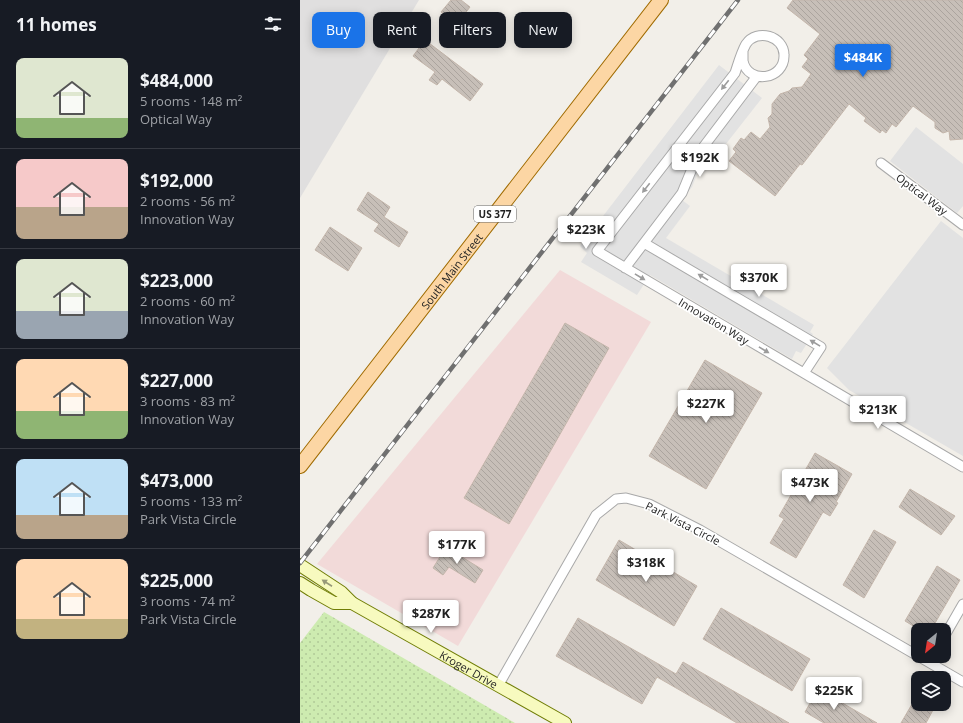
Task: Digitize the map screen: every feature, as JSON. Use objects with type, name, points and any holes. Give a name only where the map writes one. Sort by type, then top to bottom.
[{"type":"main road","name":"South Main Street","points":[[300,466],[661,0]]},
{"type":"main road","name":"Kroger Drive","points":[[300,565],[341,592],[352,603],[565,723]]},
{"type":"main road","name":"Kroger Drive","points":[[300,583],[334,603],[352,603]]},
{"type":"street","points":[[764,35],[773,37],[779,42],[783,48],[784,60],[780,70],[771,76],[757,76],[746,68],[743,51],[751,39],[764,35]]},
{"type":"street","name":"Innovation Way","points":[[743,51],[735,73],[596,251],[963,467]]},
{"type":"street","points":[[625,268],[682,193],[698,154],[757,76]]},
{"type":"street","name":"Optical Way","points":[[881,163],[963,225]]},
{"type":"street","points":[[644,243],[821,347],[804,373]]},
{"type":"street","name":"Park Vista Circle","points":[[498,686],[596,515],[616,499],[626,498],[650,504],[700,530],[911,652]]},
{"type":"street","points":[[951,625],[963,604]]},
{"type":"street","name":"Park Vista Circle","points":[[937,663],[963,682]]},
{"type":"shaded area","points":[[300,0],[419,0],[412,12],[373,12],[373,48],[390,48],[300,198]]},
{"type":"shaded area","points":[[719,65],[762,98],[711,163],[704,157],[692,187],[682,200],[690,206],[666,238],[814,325],[810,332],[813,334],[801,353],[796,351],[792,359],[650,275],[637,295],[581,262],[587,253],[580,246]]},
{"type":"shaded area","points":[[916,127],[963,164],[963,206],[957,213],[890,161]]},
{"type":"shaded area","points":[[941,221],[963,238],[963,456],[849,390],[827,368]]},
{"type":"shaded area","points":[[560,270],[651,322],[458,646],[317,564]]},
{"type":"green space","points":[[324,612],[515,723],[300,723],[300,643]]},
{"type":"building","points":[[451,0],[461,0],[470,7],[466,12],[441,12]]},
{"type":"building","points":[[793,0],[963,0],[963,139],[950,140],[949,131],[943,133],[935,128],[935,122],[913,106],[896,127],[892,124],[886,133],[882,130],[880,133],[864,121],[866,118],[849,104],[802,165],[800,164],[775,196],[729,161],[736,152],[733,149],[741,138],[744,140],[751,132],[760,139],[770,127],[768,118],[772,114],[772,104],[780,94],[789,91],[792,88],[802,87],[811,74],[802,67],[808,59],[804,55],[820,34],[787,8]]},
{"type":"building","points":[[431,45],[483,84],[470,101],[442,79],[437,85],[429,80],[435,72],[413,56],[419,48],[431,48]]},
{"type":"building","points":[[368,192],[390,207],[384,217],[408,232],[399,247],[374,231],[379,224],[357,210]]},
{"type":"building","points":[[330,227],[362,248],[348,271],[315,250]]},
{"type":"building","points":[[565,323],[609,348],[509,524],[464,498]]},
{"type":"building","points":[[705,360],[762,393],[706,489],[649,456]]},
{"type":"building","points":[[815,453],[852,474],[830,516],[823,512],[796,558],[770,543],[784,519],[779,516]]},
{"type":"building","points":[[910,489],[955,516],[941,535],[899,507]]},
{"type":"building","points":[[874,530],[896,542],[864,598],[843,585]]},
{"type":"building","points":[[619,540],[697,586],[674,626],[596,580]]},
{"type":"building","points":[[448,544],[459,551],[457,554],[483,570],[475,583],[449,567],[443,575],[433,568]]},
{"type":"building","points":[[937,566],[960,580],[935,623],[911,623],[911,625],[905,621]]},
{"type":"building","points":[[721,608],[810,659],[792,691],[703,639]]},
{"type":"building","points":[[578,618],[676,674],[683,662],[789,723],[737,723],[657,677],[642,704],[556,656]]},
{"type":"building","points":[[818,689],[877,723],[824,723],[805,712]]},
{"type":"building","points":[[911,706],[911,711],[932,711],[926,723],[901,723]]},
{"type":"railway","points":[[300,563],[738,0]]}]
